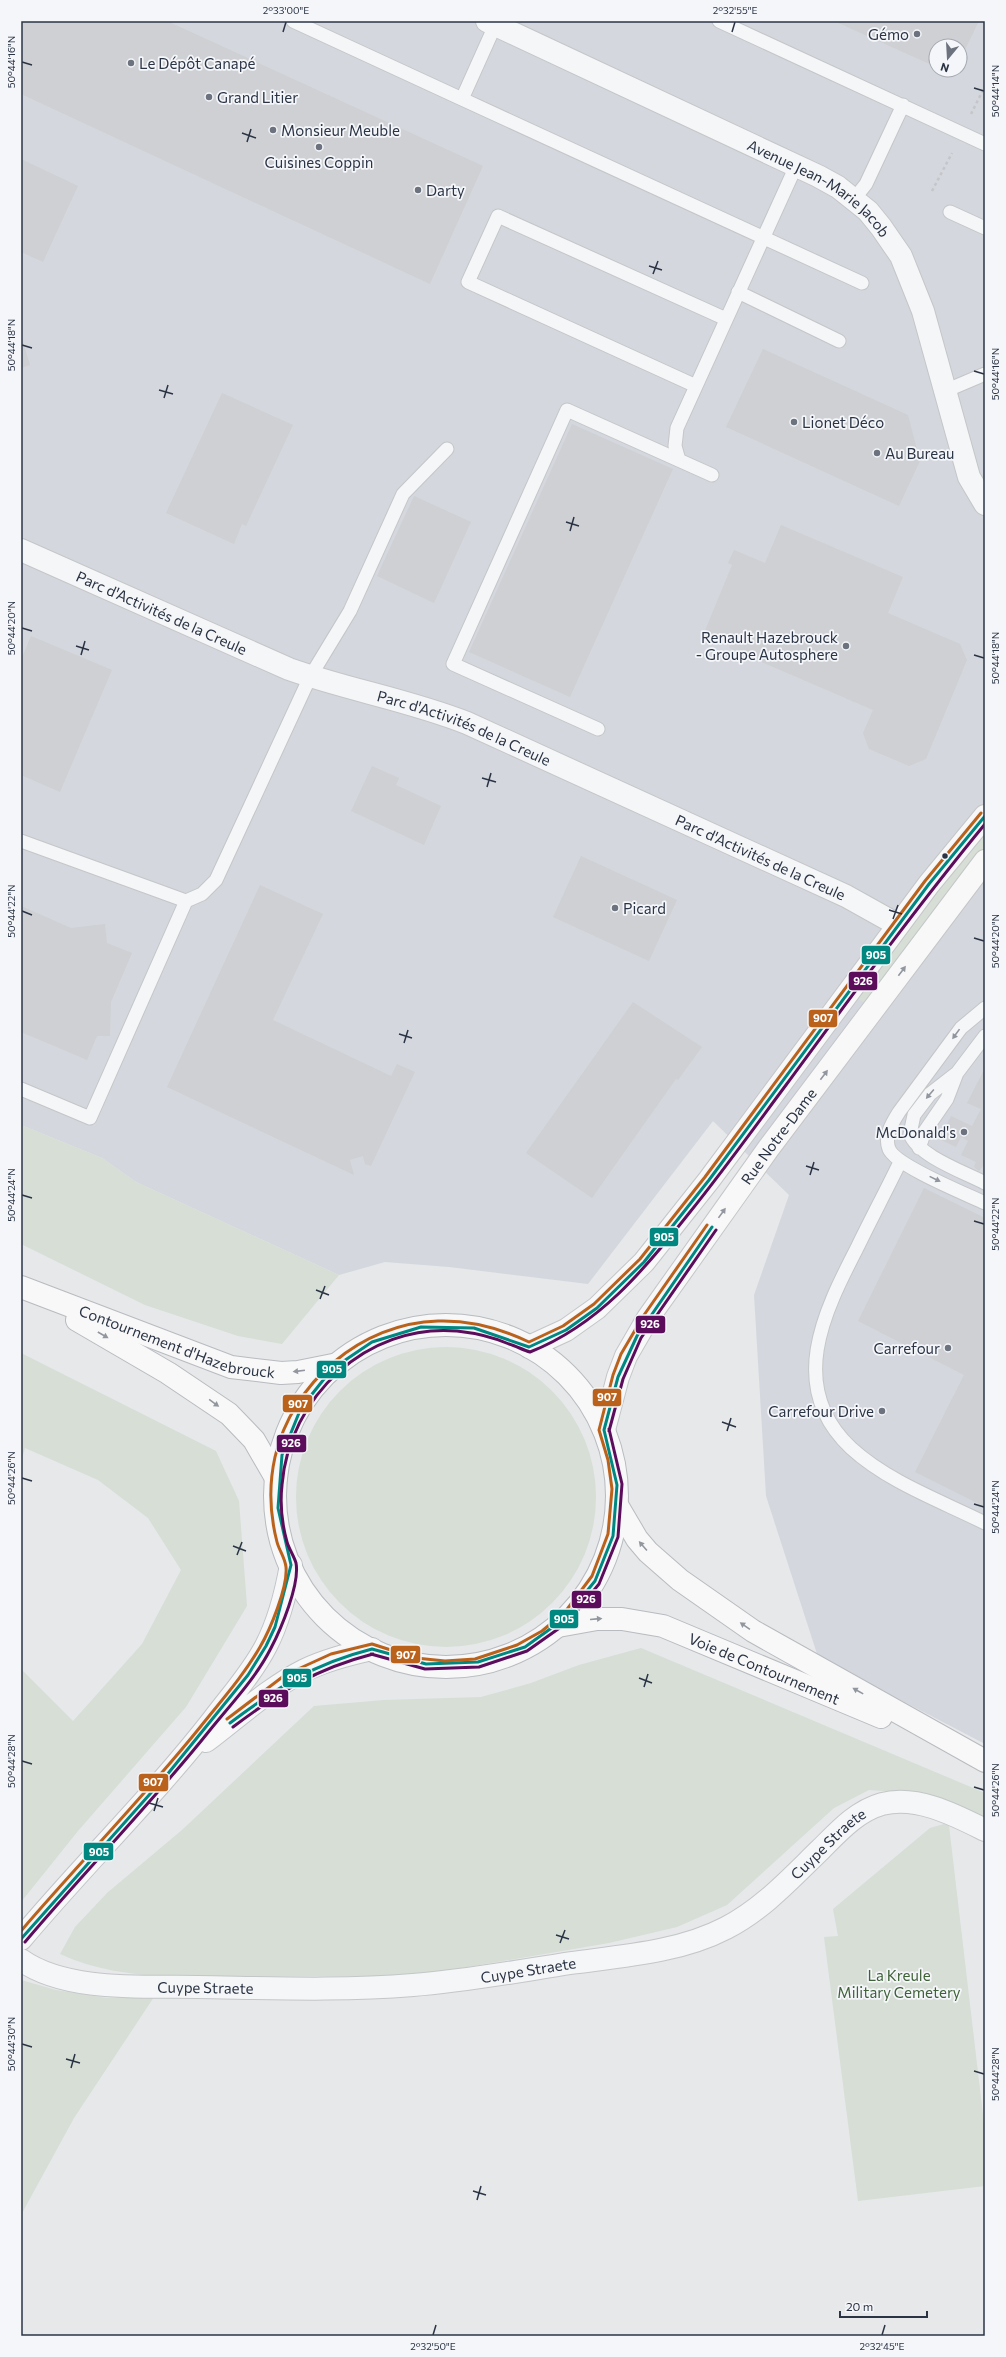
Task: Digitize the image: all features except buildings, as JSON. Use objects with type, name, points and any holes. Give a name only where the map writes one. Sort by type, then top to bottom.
[{"type":"main road","name":"Rue Notre-Dame","points":[[529,1347],[566,1330],[587,1316],[611,1297],[638,1267],[709,1180],[898,925],[985,816]]},
{"type":"main road","name":"Rue Notre-Dame","points":[[604,1430],[618,1377],[626,1356],[648,1318],[768,1149],[985,861]]},
{"type":"main road","name":"Contournement d'Hazebrouck","points":[[21,1287],[231,1367],[281,1373],[338,1364]]},
{"type":"main road","name":"Contournement d'Hazebrouck","points":[[21,1287],[168,1373],[229,1414],[254,1440],[276,1478]]},
{"type":"main road","points":[[440,1325],[459,1325],[489,1331],[529,1347],[556,1365],[579,1388],[597,1415],[604,1430],[613,1459],[617,1505],[613,1535],[600,1571],[579,1604],[558,1626],[519,1650],[476,1664],[445,1666],[415,1663],[372,1649],[343,1631],[318,1608],[301,1585],[290,1565],[279,1531],[276,1496],[276,1478],[283,1445],[296,1415],[314,1388],[338,1364],[369,1344],[386,1336],[404,1330],[440,1325]]},
{"type":"main road","name":"Voie de Contournement","points":[[617,1505],[634,1534],[648,1552],[702,1596],[778,1646],[985,1761]]},
{"type":"main road","points":[[21,1939],[78,1872],[181,1760],[248,1674],[265,1647],[279,1617],[290,1565]]},
{"type":"main road","name":"Voie de Contournement","points":[[558,1626],[584,1621],[622,1618],[663,1626],[796,1683],[965,1751]]},
{"type":"main road","points":[[181,1760],[288,1679],[328,1661],[372,1649]]},
{"type":"street","name":"Avenue Jean-Marie Jacob","points":[[493,22],[831,183],[854,199],[882,226],[909,272],[923,311],[969,477],[985,504]]},
{"type":"street","name":"Parc d'Activités de la Creule","points":[[21,550],[270,661],[310,677],[423,707],[467,723],[846,896],[898,925]]},
{"type":"street","name":"Cuype Straete","points":[[21,1960],[38,1970],[56,1976],[99,1984],[315,1989],[424,1984],[639,1953],[708,1936],[726,1928],[762,1905],[855,1817],[884,1804],[912,1803],[929,1807],[985,1830]]},
{"type":"lane","points":[[293,21],[862,283]]},
{"type":"lane","points":[[719,21],[985,144]]},
{"type":"lane","points":[[462,99],[493,22]]},
{"type":"lane","points":[[854,199],[866,184],[903,105]]},
{"type":"lane","points":[[679,460],[675,446],[675,437],[762,237],[796,166]]},
{"type":"lane","points":[[950,212],[985,228]]},
{"type":"lane","points":[[696,386],[468,282],[498,216],[726,319]]},
{"type":"lane","points":[[738,292],[840,341]]},
{"type":"lane","points":[[945,391],[985,374]]},
{"type":"lane","points":[[598,729],[453,664],[567,410],[712,475]]},
{"type":"lane","points":[[21,1089],[90,1118],[186,901],[202,894],[216,880],[310,677],[350,611],[403,494],[447,449]]},
{"type":"lane","points":[[21,841],[186,901]]},
{"type":"lane","points":[[985,1008],[961,1028],[891,1124],[888,1133],[889,1148],[900,1162],[985,1204]]},
{"type":"lane","points":[[919,1148],[928,1126],[947,1099],[957,1073],[985,1036]]},
{"type":"lane","points":[[957,1073],[934,1089],[914,1115],[910,1134],[919,1148],[985,1183]]},
{"type":"lane","points":[[900,1162],[825,1314],[816,1351],[816,1371],[819,1392],[836,1429],[850,1447],[869,1462],[985,1523]]},
{"type":"shaded area","points":[[21,21],[985,21],[985,1744],[818,1657],[766,1496],[754,1295],[789,1195],[713,1121],[588,1284],[449,1267],[385,1262],[339,1275],[136,1182],[102,1158],[21,1125]]},
{"type":"green space","points":[[985,829],[985,847],[867,1004],[856,998],[904,932]]},
{"type":"green space","points":[[21,1125],[102,1158],[136,1182],[339,1275],[282,1344],[238,1336],[145,1305],[21,1244]]},
{"type":"green space","points":[[446,1347],[475,1350],[503,1359],[517,1365],[541,1381],[552,1391],[562,1402],[578,1426],[584,1440],[593,1468],[596,1497],[593,1526],[584,1554],[578,1568],[562,1592],[552,1603],[541,1613],[517,1629],[503,1635],[475,1644],[446,1647],[417,1644],[389,1635],[375,1629],[351,1613],[340,1603],[330,1592],[314,1568],[308,1554],[299,1526],[296,1497],[299,1468],[308,1440],[314,1426],[330,1402],[340,1391],[351,1381],[375,1365],[389,1359],[417,1350]]},
{"type":"green space","points":[[21,1353],[216,1451],[239,1501],[247,1606],[186,1707],[78,1831],[21,1902],[21,1669],[73,1721],[142,1644],[181,1570],[148,1518],[98,1480],[25,1448],[21,1462]]},
{"type":"green space","points":[[641,1648],[985,1793],[985,1819],[959,1805],[927,1794],[869,1790],[834,1808],[727,1905],[677,1927],[609,1943],[438,1972],[393,1976],[168,1977],[99,1968],[60,1954],[75,1927],[107,1893],[182,1830],[314,1706],[384,1700],[481,1697],[531,1683],[579,1665]]},
{"type":"green space","name":"La Kreule Military Cemetery","points":[[944,1824],[949,1826],[985,2132],[985,2186],[858,2201],[824,1937],[838,1936],[833,1909],[930,1828]]},
{"type":"green space","points":[[21,1980],[56,1990],[107,1998],[154,1997],[74,2118],[21,2215]]},
{"type":"transit line","name":"907","points":[[21,1931],[135,1804],[179,1752],[240,1678],[264,1640],[278,1608],[286,1575],[286,1567],[277,1542],[273,1521],[271,1500],[273,1467],[284,1430],[297,1405],[314,1382],[334,1362],[357,1345],[382,1333],[410,1324],[438,1321],[462,1322],[496,1329],[529,1342],[563,1326],[594,1304],[640,1259],[705,1177],[925,881],[981,813]]},
{"type":"transit line","name":"905","points":[[529,1347],[566,1330],[597,1308],[644,1262],[709,1180],[929,884],[985,816]]},
{"type":"transit line","name":"926","points":[[25,1942],[141,1811],[235,1701],[258,1670],[271,1648],[289,1606],[296,1572],[296,1563],[288,1545],[284,1528],[281,1506],[282,1485],[288,1453],[300,1423],[317,1395],[338,1372],[364,1353],[393,1339],[424,1332],[457,1331],[490,1337],[530,1352],[555,1341],[578,1327],[599,1311],[638,1274],[702,1197],[884,953],[985,824]]},
{"type":"transit line","name":"907","points":[[227,1719],[285,1675],[331,1654],[372,1644],[416,1658],[445,1661],[475,1659],[517,1645],[542,1631],[565,1612],[592,1576],[608,1534],[612,1489],[608,1460],[599,1430],[613,1375],[621,1354],[644,1315],[707,1225]]},
{"type":"transit line","name":"905","points":[[604,1430],[618,1377],[637,1336],[712,1227]]},
{"type":"transit line","name":"926","points":[[609,1431],[623,1379],[641,1338],[716,1230]]},
{"type":"transit line","name":"905","points":[[291,1565],[278,1508],[282,1455],[301,1408],[332,1369],[372,1342],[421,1327],[474,1328],[529,1347]]},
{"type":"transit line","name":"926","points":[[371,1654],[425,1669],[479,1667],[527,1651],[568,1622],[599,1584],[618,1537],[622,1484],[609,1429]]},
{"type":"transit line","name":"905","points":[[372,1649],[426,1664],[478,1662],[525,1647],[564,1619],[595,1581],[613,1536],[617,1485],[604,1430]]},
{"type":"transit line","name":"905","points":[[21,1939],[166,1776],[248,1675],[266,1646],[275,1627],[291,1565]]},
{"type":"transit line","name":"905","points":[[230,1723],[264,1698],[297,1678],[332,1662],[372,1649]]},
{"type":"transit line","name":"926","points":[[233,1727],[283,1692],[316,1674],[352,1660],[373,1654]]},
{"type":"place","name":"Gémo","points":[[917,34]]},
{"type":"place","name":"Le Dépôt Canapé","points":[[131,63]]},
{"type":"place","name":"Grand Litier","points":[[209,97]]},
{"type":"place","name":"Monsieur Meuble","points":[[273,130]]},
{"type":"place","name":"Cuisines Coppin","points":[[319,147]]},
{"type":"place","name":"Darty","points":[[418,190]]},
{"type":"place","name":"Lionet Déco","points":[[794,422]]},
{"type":"place","name":"Au Bureau","points":[[877,453]]},
{"type":"place","name":"Renault Hazebrouck - Groupe Autosphere","points":[[846,646]]},
{"type":"place","name":"Picard","points":[[615,908]]},
{"type":"place","name":"McDonald's","points":[[964,1132]]},
{"type":"place","name":"Carrefour","points":[[948,1348]]},
{"type":"place","name":"Carrefour Drive","points":[[882,1411]]}]
